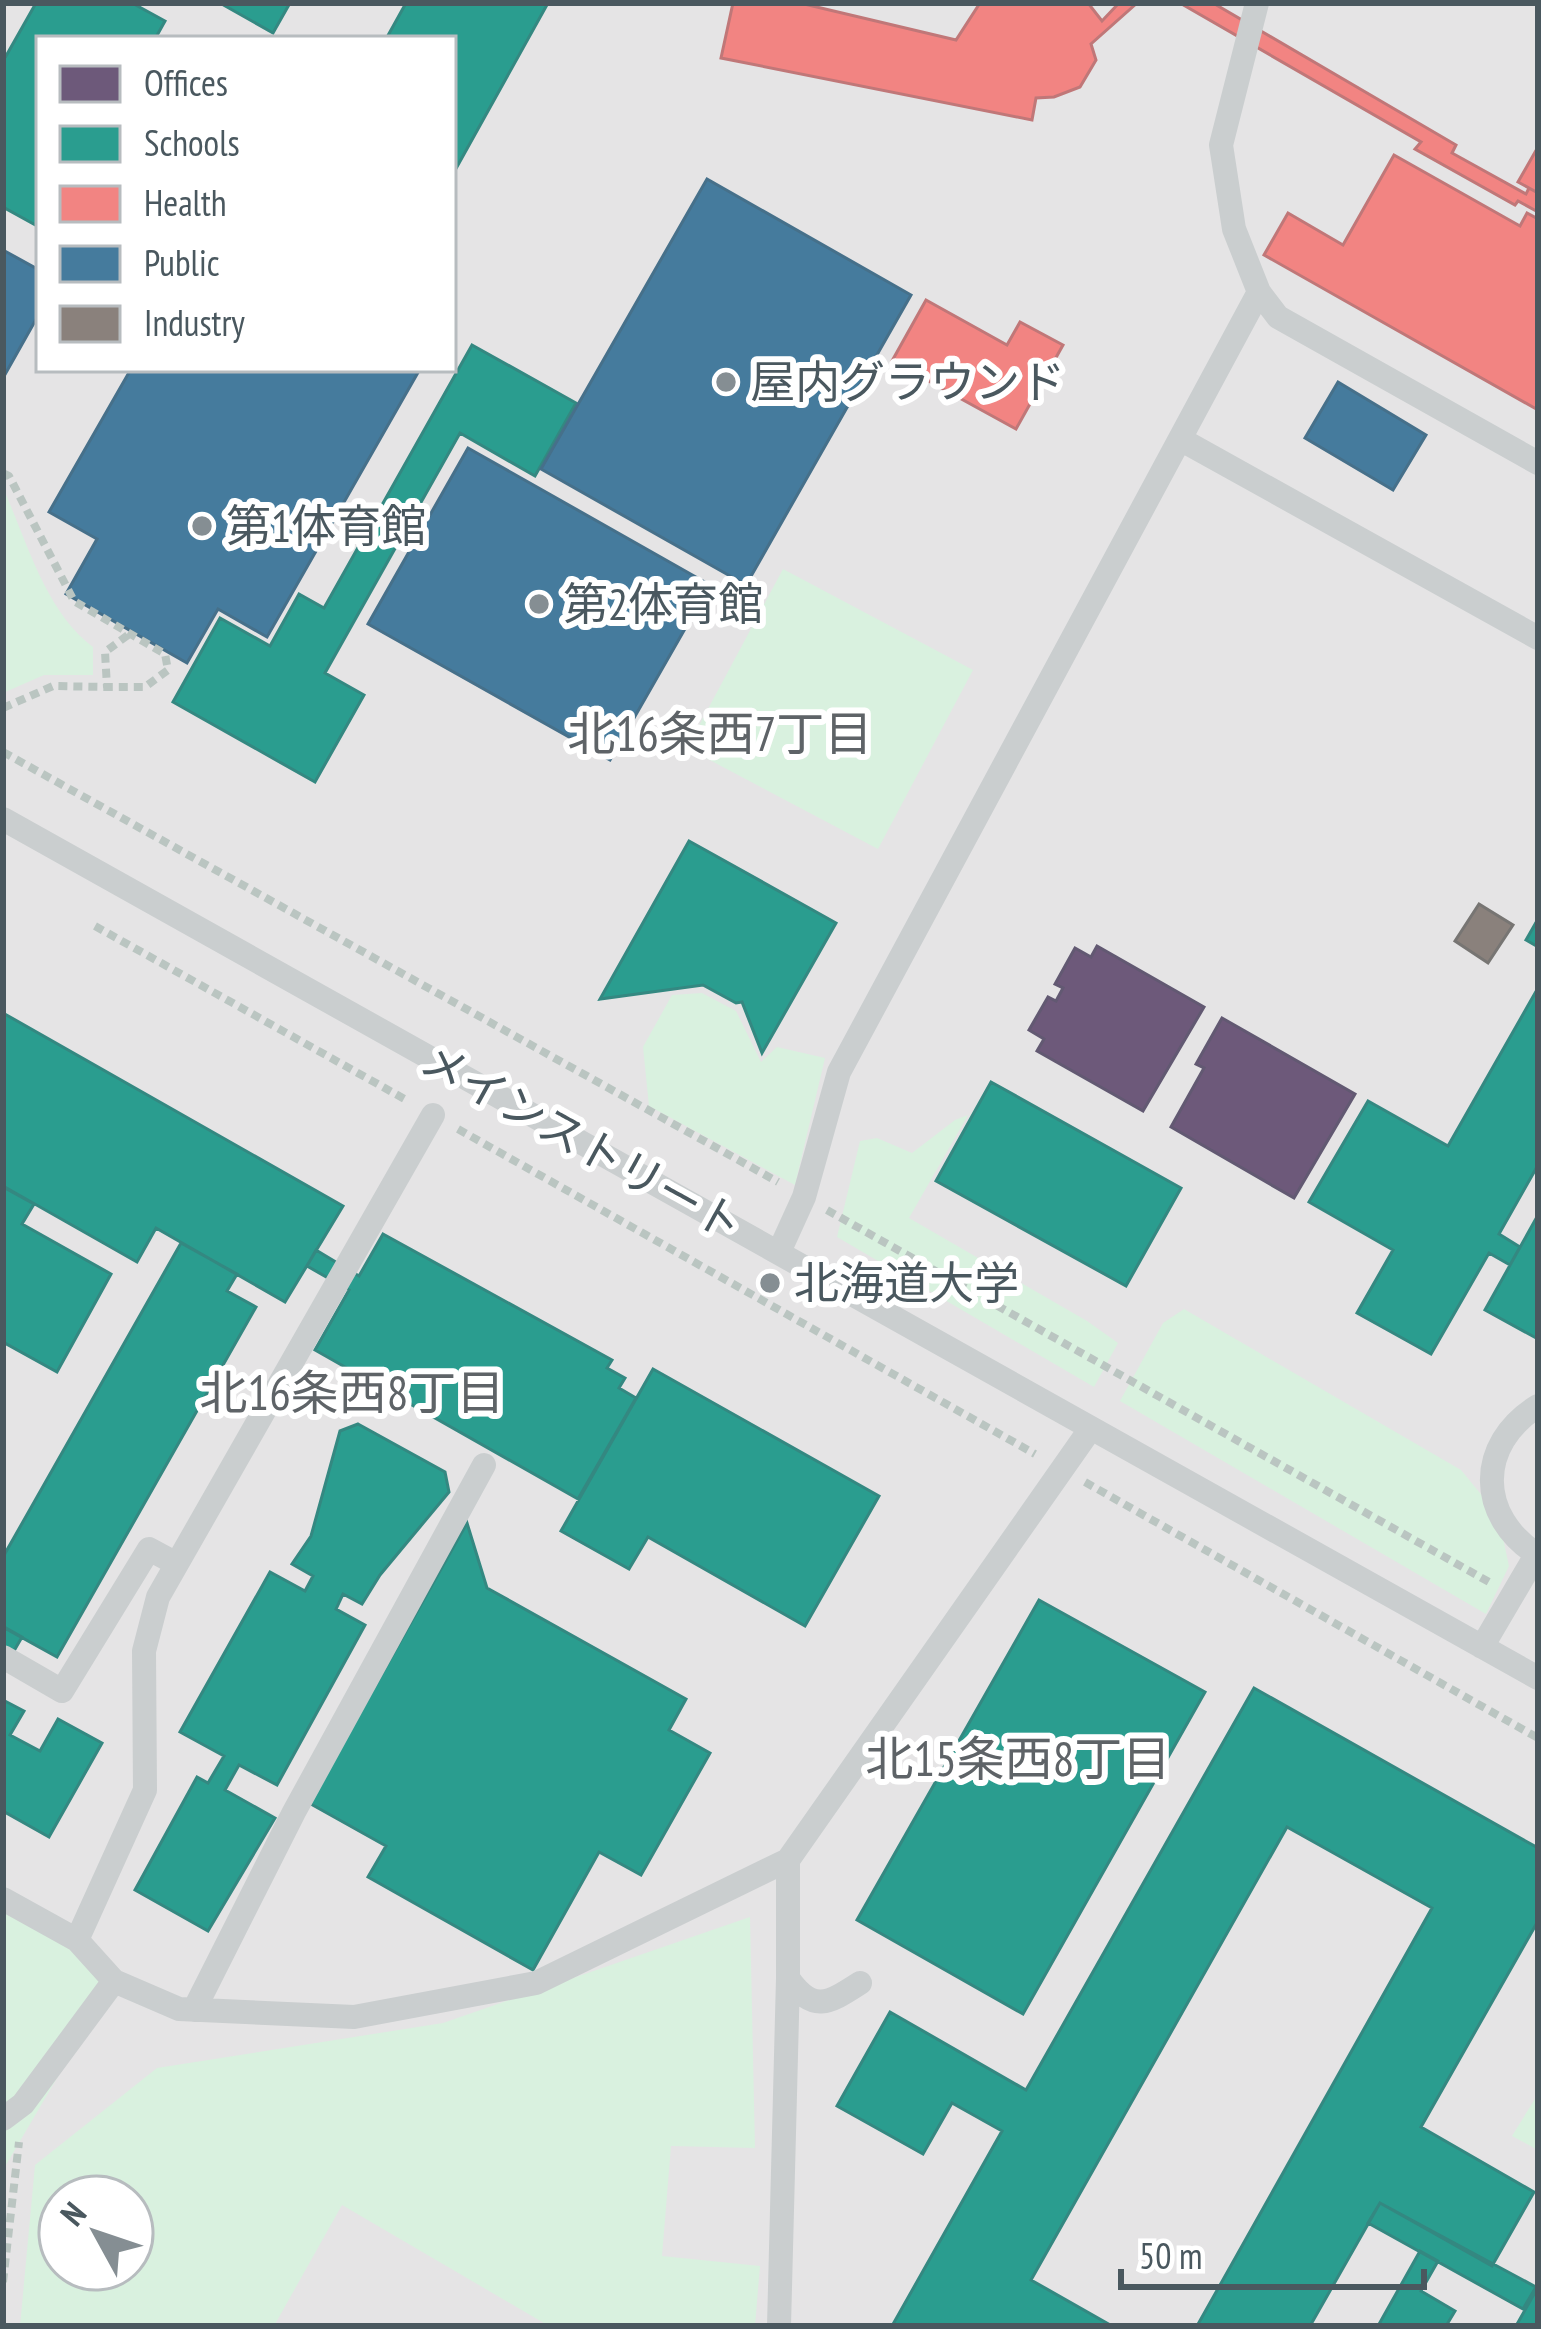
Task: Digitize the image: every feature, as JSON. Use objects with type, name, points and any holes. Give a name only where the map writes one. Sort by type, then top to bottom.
[{"type":"lane","points":[[1257,3],[1221,145],[1234,229],[1259,292],[1278,317],[1538,463]]},
{"type":"lane","points":[[778,1252],[804,1197],[839,1072],[1259,292]]},
{"type":"lane","points":[[1180,439],[1538,638]]},
{"type":"lane","name":"メインストリート","points":[[3,819],[1538,1678]]},
{"type":"lane","points":[[77,1940],[145,1790],[144,1651],[158,1597],[433,1115]]},
{"type":"lane","points":[[1482,1646],[1537,1555],[1503,1523],[1491,1478],[1505,1434],[1538,1406]]},
{"type":"lane","points":[[3,1899],[77,1940],[114,1981],[179,2009],[354,2017],[536,1983],[788,1860],[1091,1428]]},
{"type":"lane","points":[[194,2010],[294,1812],[484,1465]]},
{"type":"lane","points":[[3,1657],[62,1691],[149,1550],[175,1564]]},
{"type":"lane","points":[[779,2326],[788,1860]]},
{"type":"lane","points":[[788,1978],[800,1996],[819,2002],[835,2000],[860,1983]]},
{"type":"lane","points":[[13,2111],[114,1981]]},
{"type":"path","points":[[3,472],[74,601],[165,653],[168,670],[145,687],[53,686],[3,708]]},
{"type":"path","points":[[107,687],[105,652],[132,632]]},
{"type":"path","points":[[3,752],[1514,1596]]},
{"type":"path","points":[[777,1307],[1538,1738]]},
{"type":"path","points":[[3,2282],[13,2111]]},
{"type":"shaded area","name":"北海道大学","points":[[3,3],[1538,3],[1538,2326],[3,2326]]},
{"type":"green space","points":[[3,488],[50,595],[93,647],[93,675],[44,675],[3,693]]},
{"type":"green space","points":[[783,569],[973,670],[878,849],[687,748]]},
{"type":"green space","points":[[702,993],[736,1011],[761,1062],[777,1047],[825,1058],[795,1185],[649,1106],[643,1047],[672,995]]},
{"type":"green space","points":[[968,1115],[909,1218],[1118,1343],[1094,1387],[837,1237],[860,1141],[877,1138],[912,1153]]},
{"type":"green space","points":[[1184,1309],[1461,1470],[1498,1515],[1509,1566],[1486,1614],[1120,1401],[1163,1323]]},
{"type":"green space","points":[[3,1899],[114,1981],[3,2170]]},
{"type":"green space","points":[[750,1917],[755,2148],[671,2146],[662,2256],[760,2266],[755,2326],[549,2326],[342,2205],[274,2326],[20,2326],[35,2165],[157,2068],[443,2023]]},
{"type":"green space","points":[[1538,2094],[1538,2150],[1512,2136]]},
{"type":"building: Offices","points":[[1097,946],[1204,1007],[1143,1111],[1037,1051],[1044,1039],[1029,1030],[1048,997],[1056,1001],[1063,988],[1055,984],[1075,948],[1091,957]]},
{"type":"building: Offices","points":[[1222,1018],[1355,1094],[1294,1198],[1171,1127],[1204,1068],[1196,1064]]},
{"type":"building: Schools","points":[[36,3],[132,3],[165,21],[157,36],[36,36],[36,225],[3,207],[3,54],[6,56]]},
{"type":"building: Schools","points":[[220,3],[290,3],[273,33]]},
{"type":"building: Schools","points":[[406,3],[548,3],[456,169],[456,36],[388,36]]},
{"type":"building: Schools","points":[[472,345],[576,403],[535,476],[460,433],[325,673],[364,695],[315,782],[173,702],[220,618],[270,646],[299,594],[324,608]]},
{"type":"building: Schools","points":[[689,841],[836,923],[762,1053],[742,1002],[703,985],[600,999]]},
{"type":"building: Schools","points":[[1538,919],[1538,947],[1526,940]]},
{"type":"building: Schools","points":[[1538,988],[1538,1165],[1499,1234],[1520,1247],[1510,1265],[1489,1253],[1431,1354],[1357,1313],[1393,1250],[1309,1202],[1368,1101],[1448,1146]]},
{"type":"building: Schools","points":[[3,1013],[343,1206],[285,1302],[156,1228],[137,1262],[3,1186]]},
{"type":"building: Schools","points":[[991,1082],[1181,1188],[1126,1286],[936,1181]]},
{"type":"building: Schools","points":[[3,1187],[34,1204],[22,1224],[111,1274],[57,1372],[3,1342]]},
{"type":"building: Schools","points":[[1538,1215],[1538,1339],[1485,1310]]},
{"type":"building: Schools","points":[[383,1234],[612,1360],[607,1368],[625,1378],[619,1388],[636,1398],[578,1499],[315,1350],[349,1290],[307,1266],[316,1250],[359,1276]]},
{"type":"building: Schools","points":[[181,1243],[237,1274],[227,1291],[256,1307],[57,1657],[3,1627],[3,1557]]},
{"type":"building: Schools","points":[[653,1369],[879,1496],[805,1626],[648,1537],[629,1569],[561,1531]]},
{"type":"building: Schools","points":[[358,1424],[445,1472],[449,1492],[362,1604],[343,1594],[336,1609],[365,1625],[277,1785],[239,1765],[225,1790],[275,1818],[208,1931],[135,1890],[197,1777],[208,1783],[224,1756],[180,1732],[270,1572],[305,1591],[313,1576],[292,1564],[311,1536],[340,1431]]},
{"type":"building: Schools","points":[[467,1523],[487,1588],[686,1699],[669,1730],[710,1753],[641,1875],[599,1852],[533,1970],[368,1877],[386,1846],[309,1803]]},
{"type":"building: Schools","points":[[1039,1600],[1205,1692],[1023,2014],[857,1920]]},
{"type":"building: Schools","points":[[6,1628],[22,1637],[3,1670],[3,1633]]},
{"type":"building: Schools","points":[[1254,1688],[1538,1848],[1538,1921],[1421,2127],[1534,2192],[1492,2266],[1380,2203],[1310,2326],[1197,2326],[1432,1908],[1287,1827],[1031,2280],[1112,2326],[892,2326],[1002,2131],[952,2103],[923,2154],[837,2106],[890,2012],[1026,2090]]},
{"type":"building: Schools","points":[[3,1700],[24,1711],[10,1735],[40,1751],[58,1719],[102,1743],[49,1837],[3,1811]]},
{"type":"building: Schools","points":[[1380,2203],[1536,2287],[1523,2309],[1368,2223]]},
{"type":"building: Schools","points":[[1420,2251],[1438,2261],[1421,2291],[1455,2311],[1446,2326],[1378,2326]]},
{"type":"building: Schools","points":[[1538,2287],[1538,2326],[1516,2326]]},
{"type":"building: Health","points":[[733,3],[800,3],[956,40],[980,3],[1088,3],[1102,21],[1119,3],[1137,3],[1091,44],[1096,60],[1080,87],[1036,98],[1032,120],[721,58]]},
{"type":"building: Health","points":[[1180,3],[1213,3],[1456,145],[1452,153],[1526,194],[1529,188],[1538,193],[1538,212],[1518,201],[1515,205],[1415,149],[1421,142]]},
{"type":"building: Health","points":[[1538,147],[1538,193],[1518,182]]},
{"type":"building: Health","points":[[1394,155],[1520,226],[1527,213],[1538,219],[1538,410],[1264,255],[1288,213],[1343,245]]},
{"type":"building: Health","points":[[926,300],[1007,345],[1020,322],[1063,345],[1016,429],[892,361]]},
{"type":"building: Public","name":"屋内グラウンド","points":[[707,179],[911,295],[746,585],[541,469]]},
{"type":"building: Public","points":[[3,250],[36,268],[36,319],[3,378]]},
{"type":"building: Public","name":"第1体育館","points":[[129,372],[418,372],[267,637],[218,609],[187,663],[66,594],[97,539],[49,512]]},
{"type":"building: Public","points":[[1338,382],[1426,435],[1393,490],[1305,438]]},
{"type":"building: Public","name":"第2体育館","points":[[468,448],[710,585],[610,760],[368,624]]},
{"type":"building: Industry","points":[[1479,904],[1513,925],[1488,963],[1455,941]]},
{"type":"place","name":"屋内グラウンド","points":[[726,382]]},
{"type":"place","name":"第1体育館","points":[[202,526]]},
{"type":"place","name":"第2体育館","points":[[539,604]]},
{"type":"place","name":"北海道大学","points":[[770,1283]]},
{"type":"district","name":"北16条西7丁目","points":[[720,734]]},
{"type":"district","name":"北16条西8丁目","points":[[352,1393]]},
{"type":"district","name":"北15条西8丁目","points":[[1018,1759]]}]
